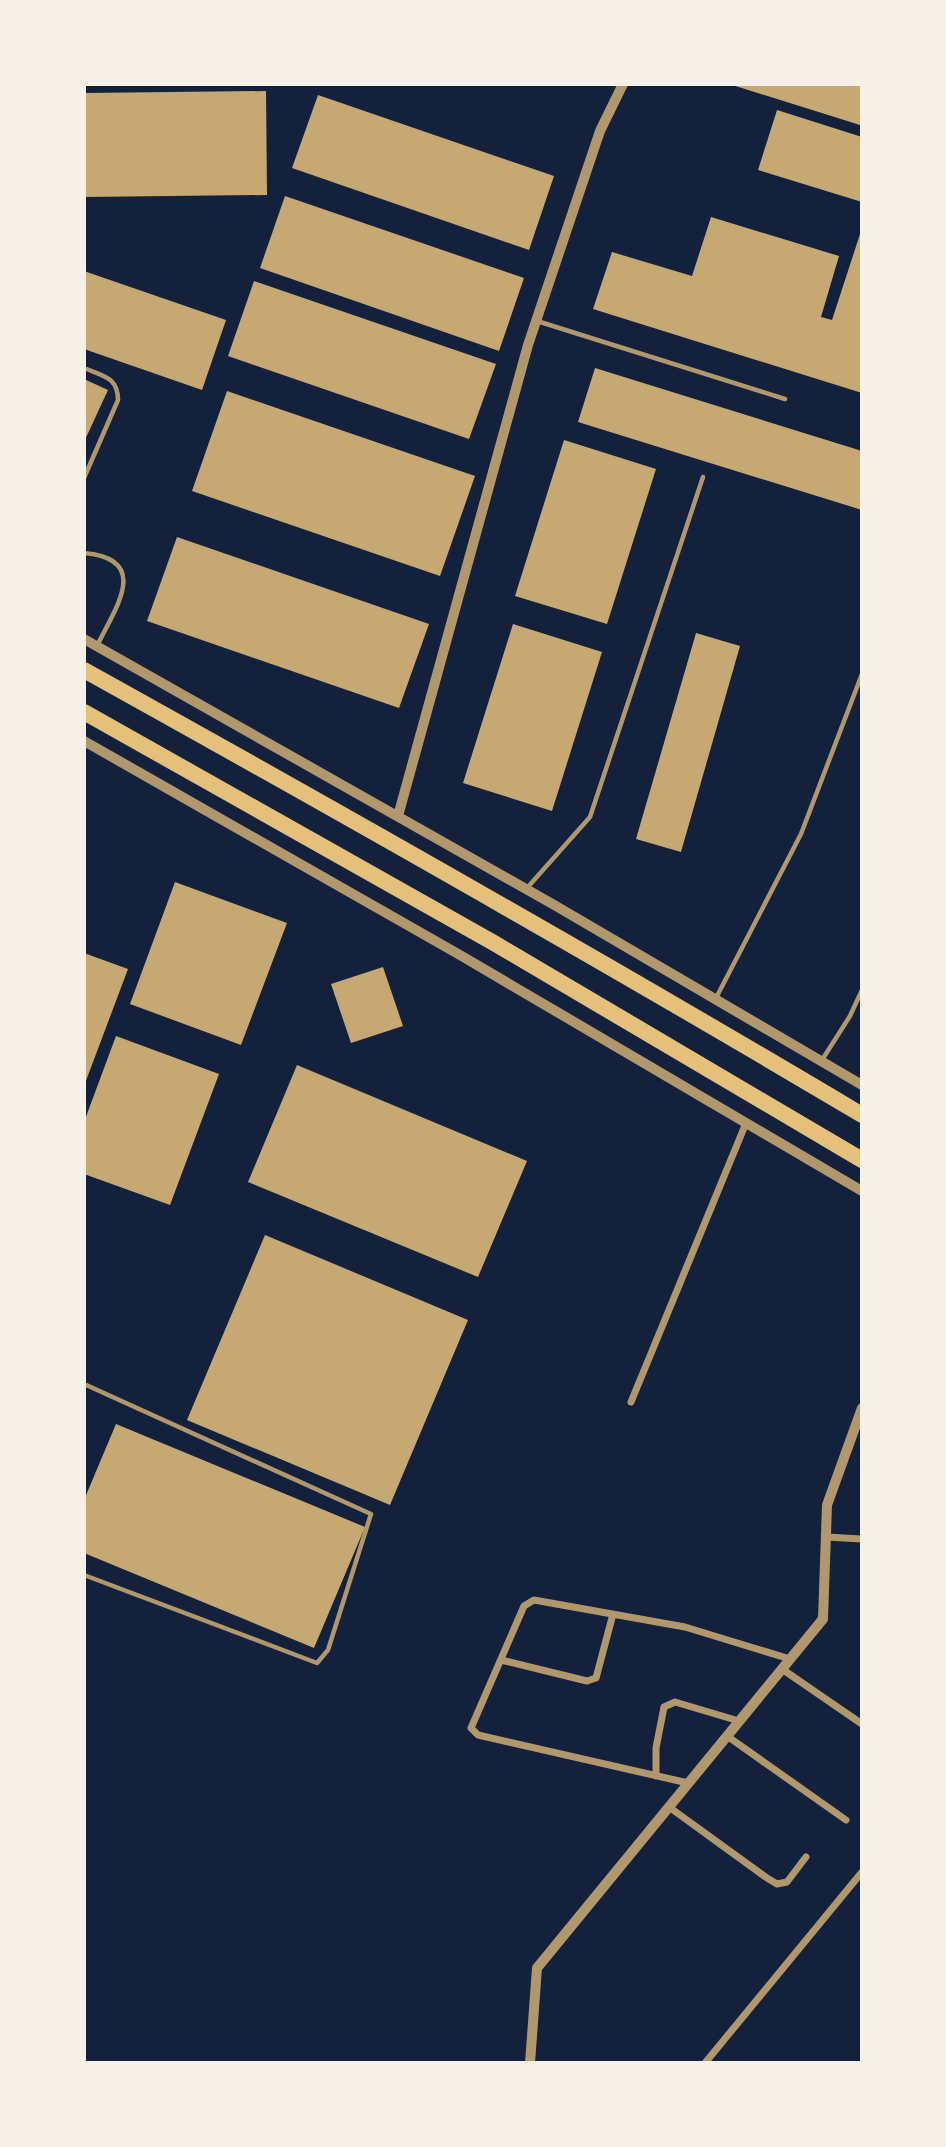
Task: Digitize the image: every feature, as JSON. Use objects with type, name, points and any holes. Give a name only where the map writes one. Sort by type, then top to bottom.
[{"type":"highway","points":[[84,670],[405,849],[862,1115]]},
{"type":"highway","points":[[84,712],[494,943],[862,1160]]},
{"type":"street","points":[[398,816],[536,321],[600,131],[623,84]]},
{"type":"street","points":[[84,639],[526,889],[862,1085]]},
{"type":"street","points":[[84,741],[448,948],[862,1191]]},
{"type":"street","points":[[631,1402],[746,1123]]},
{"type":"street","points":[[530,2063],[537,1968],[823,1619],[827,1505],[862,1408]]},
{"type":"street","points":[[826,1537],[862,1539]]},
{"type":"street","points":[[688,1783],[478,1735],[471,1728],[524,1606],[534,1600],[685,1627],[790,1659]]},
{"type":"street","points":[[501,1660],[587,1681],[596,1678],[613,1614]]},
{"type":"street","points":[[782,1669],[862,1724]]},
{"type":"street","points":[[656,1776],[656,1748],[664,1707],[675,1702],[739,1721]]},
{"type":"street","points":[[727,1736],[846,1820]]},
{"type":"street","points":[[669,1807],[778,1884],[787,1882],[806,1857]]},
{"type":"street","points":[[705,2063],[862,1871]]},
{"type":"lane","points":[[536,321],[785,399]]},
{"type":"lane","points":[[84,369],[110,379],[118,388],[118,400],[84,478]]},
{"type":"lane","points":[[526,889],[590,817],[703,477]]},
{"type":"lane","points":[[84,554],[93,554],[117,565],[125,578],[122,594],[97,646]]},
{"type":"lane","points":[[715,999],[801,834],[862,674]]},
{"type":"lane","points":[[821,1061],[850,1016],[862,990]]},
{"type":"lane","points":[[84,1384],[371,1514],[328,1650],[317,1663],[84,1575]]},
{"type":"building","points":[[729,84],[862,84],[862,118],[860,125]]},
{"type":"building","points":[[266,91],[267,195],[84,197],[84,93]]},
{"type":"building","points":[[318,95],[554,176],[529,250],[292,168]]},
{"type":"building","points":[[777,110],[862,137],[862,202],[758,170]]},
{"type":"building","points":[[285,196],[524,278],[499,351],[260,268]]},
{"type":"building","points":[[711,217],[839,256],[821,317],[832,320],[862,228],[862,393],[593,309],[612,252],[692,276]]},
{"type":"building","points":[[84,271],[226,320],[202,390],[84,349]]},
{"type":"building","points":[[254,281],[496,364],[469,439],[228,356]]},
{"type":"building","points":[[595,368],[862,451],[862,510],[578,422]]},
{"type":"building","points":[[84,379],[108,390],[84,442]]},
{"type":"building","points":[[227,391],[475,476],[440,576],[192,491]]},
{"type":"building","points":[[564,440],[656,469],[607,624],[515,596]]},
{"type":"building","points":[[177,537],[429,624],[399,708],[147,621]]},
{"type":"building","points":[[513,624],[602,652],[552,811],[463,783]]},
{"type":"building","points":[[696,633],[740,646],[681,852],[636,839]]},
{"type":"building","points":[[175,882],[287,923],[241,1045],[130,1004]]},
{"type":"building","points":[[84,953],[128,969],[84,1086]]},
{"type":"building","points":[[383,967],[403,1026],[351,1043],[331,984]]},
{"type":"building","points":[[116,1036],[219,1074],[170,1205],[84,1174],[84,1122]]},
{"type":"building","points":[[297,1065],[527,1161],[478,1277],[248,1182]]},
{"type":"building","points":[[265,1235],[468,1320],[390,1505],[187,1420]]},
{"type":"building","points":[[116,1424],[365,1527],[314,1648],[84,1553],[84,1500]]}]
